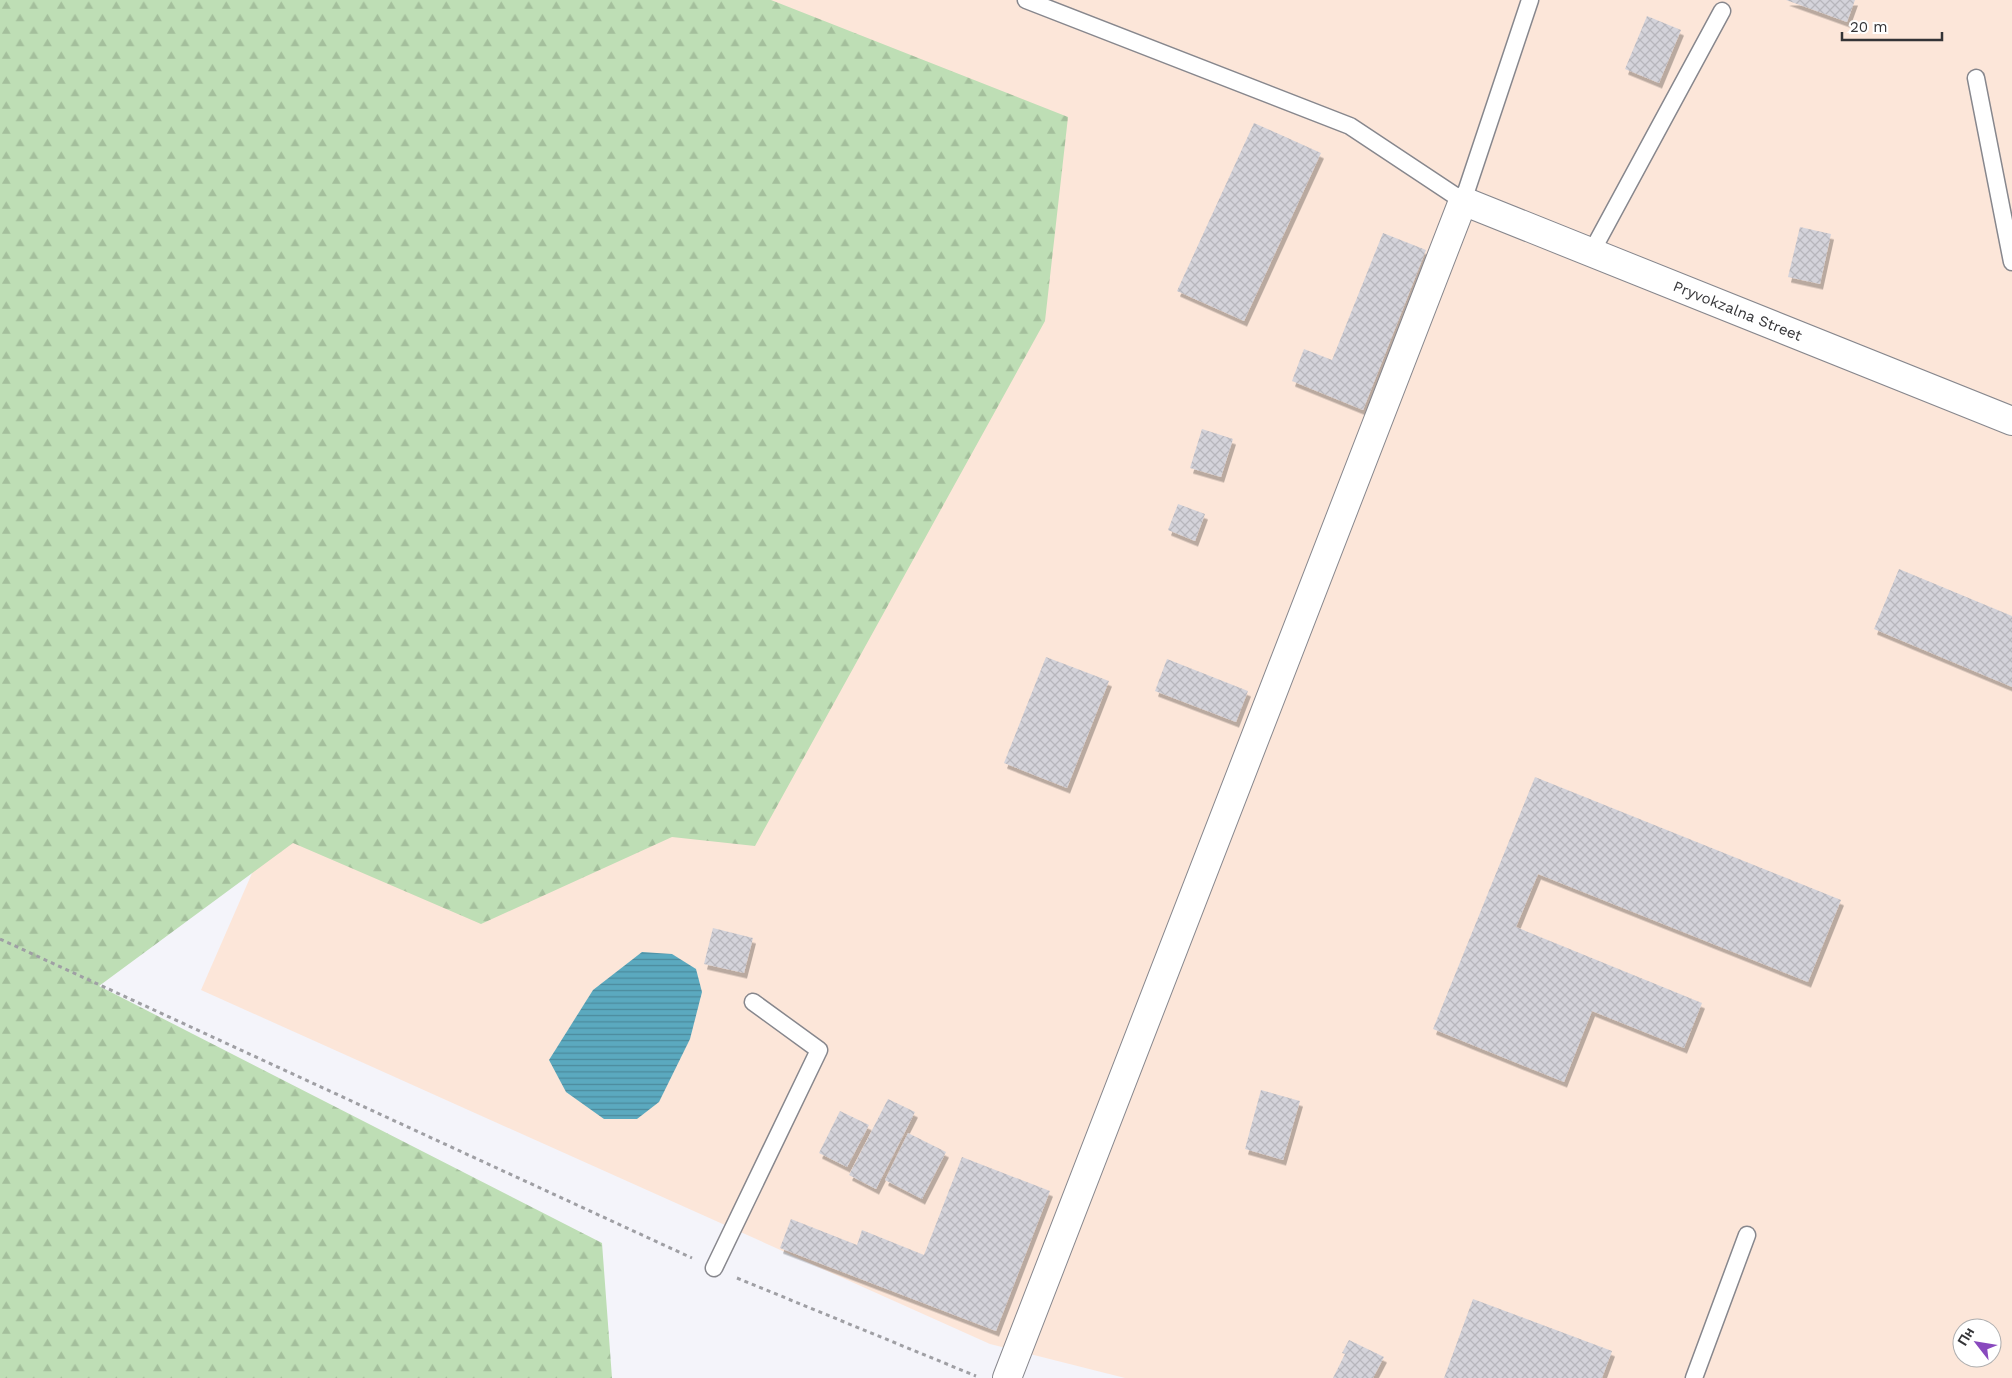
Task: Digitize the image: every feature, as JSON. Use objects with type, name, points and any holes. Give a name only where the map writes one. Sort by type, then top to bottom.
[{"type":"street","name":"Pryvokzalna Street","points":[[1463,202],[2012,421]]},
{"type":"street","points":[[1007,1378],[1463,202]]},
{"type":"lane","points":[[1026,0],[1350,126],[1463,202],[1530,0]]},
{"type":"lane","points":[[1591,253],[1722,11]]},
{"type":"lane","points":[[1976,78],[2012,262]]},
{"type":"lane","points":[[714,1268],[819,1050],[753,1002]]},
{"type":"lane","points":[[1694,1378],[1747,1235]]},
{"type":"path","points":[[0,939],[714,1268],[982,1378]]},
{"type":"shaded area","points":[[633,0],[2012,0],[2012,1378],[1125,1378],[990,1344],[201,990]]},
{"type":"green space","points":[[0,0],[771,0],[1068,117],[1045,321],[755,846],[672,837],[481,924],[293,843],[99,986],[602,1243],[612,1378],[0,1378]]},
{"type":"water","points":[[642,952],[672,954],[696,969],[702,992],[690,1039],[659,1102],[637,1119],[604,1119],[566,1092],[549,1060],[593,990]]},
{"type":"building","points":[[1786,0],[1855,0],[1847,22]]},
{"type":"building","points":[[1647,16],[1681,30],[1659,83],[1625,69]]},
{"type":"building","points":[[1254,123],[1321,153],[1244,321],[1177,291]]},
{"type":"building","points":[[1800,227],[1831,234],[1820,284],[1788,277]]},
{"type":"building","points":[[1383,233],[1426,250],[1363,410],[1292,381],[1304,349],[1332,360]]},
{"type":"building","points":[[1202,429],[1233,439],[1221,477],[1190,468]]},
{"type":"building","points":[[1178,504],[1205,514],[1195,541],[1168,530]]},
{"type":"building","points":[[1899,569],[2012,616],[2012,687],[1874,629]]},
{"type":"building","points":[[1046,657],[1109,681],[1067,788],[1004,763]]},
{"type":"building","points":[[1167,659],[1248,691],[1236,722],[1155,691]]},
{"type":"building","points":[[1535,777],[1841,900],[1808,982],[1538,874],[1516,927],[1702,1003],[1684,1048],[1592,1011],[1564,1082],[1433,1029]]},
{"type":"building","points":[[713,928],[753,938],[744,973],[704,964]]},
{"type":"building","points":[[1261,1090],[1300,1101],[1283,1160],[1245,1149]]},
{"type":"building","points":[[888,1099],[915,1112],[876,1189],[849,1175]]},
{"type":"building","points":[[840,1111],[869,1125],[847,1167],[819,1153]]},
{"type":"building","points":[[908,1133],[946,1152],[922,1199],[885,1180]]},
{"type":"building","points":[[962,1157],[1050,1191],[996,1331],[780,1248],[791,1219],[857,1245],[862,1230],[924,1255]]},
{"type":"building","points":[[1473,1299],[1612,1351],[1602,1378],[1444,1378]]},
{"type":"building","points":[[1349,1340],[1384,1357],[1373,1378],[1333,1378],[1345,1354],[1342,1353]]}]
